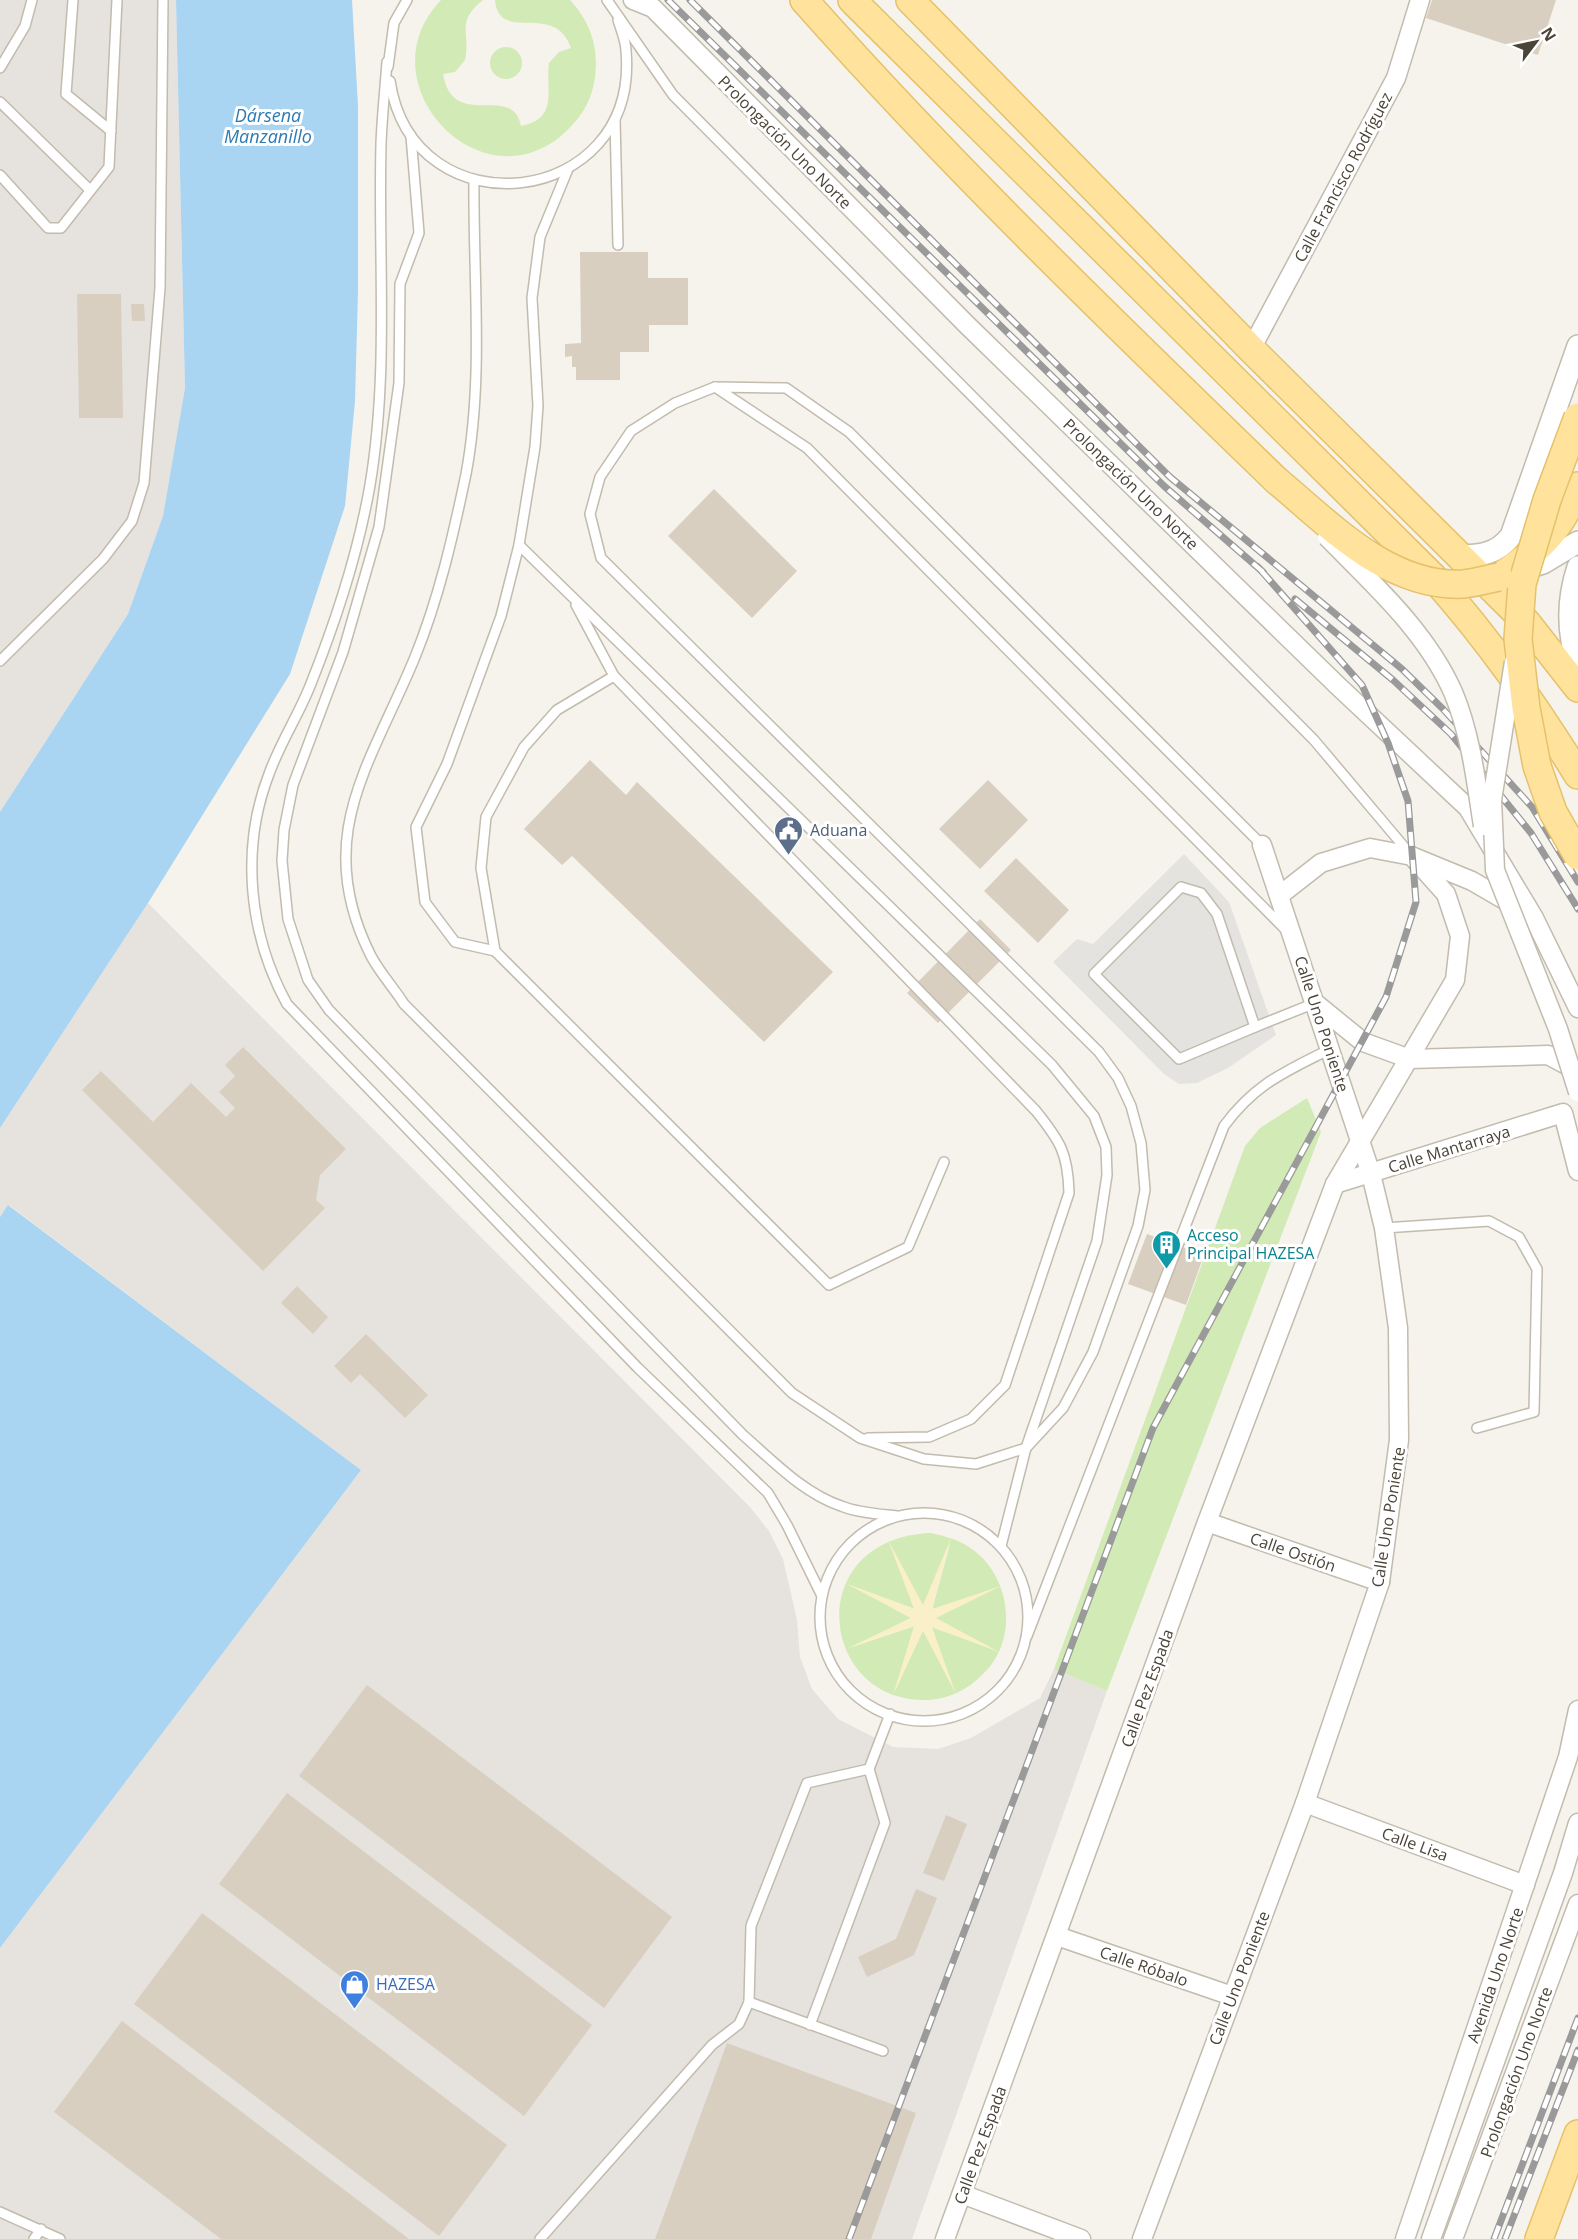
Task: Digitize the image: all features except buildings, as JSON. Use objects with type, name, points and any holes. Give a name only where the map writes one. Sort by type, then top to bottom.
[{"type":"main road","points":[[804,0],[878,83],[1034,245],[1276,480],[1372,557],[1407,574],[1463,584],[1499,577],[1529,557],[1549,539],[1570,505],[1578,486]]},
{"type":"main road","points":[[852,0],[1432,577],[1480,630],[1539,711],[1578,776]]},
{"type":"main road","points":[[910,0],[1251,349],[1527,623],[1578,688]]},
{"type":"main road","points":[[1565,419],[1547,500],[1522,584],[1518,639],[1526,708],[1537,766],[1553,812],[1578,856]]},
{"type":"main road","points":[[1539,2239],[1578,2134]]},
{"type":"street","name":"Prolongación Uno Norte","points":[[633,0],[653,8],[967,325],[1338,686],[1468,808],[1534,918],[1578,1008]]},
{"type":"street","name":"Calle Francisco Rodríguez","points":[[1251,349],[1396,78],[1420,0]]},
{"type":"street","points":[[1458,556],[1486,555],[1505,545],[1511,536],[1537,459],[1565,419],[1578,346]]},
{"type":"street","points":[[1565,419],[1578,429]]},
{"type":"street","points":[[1537,459],[1578,475]]},
{"type":"street","points":[[1276,480],[1389,600],[1424,641],[1452,692],[1470,747],[1487,848],[1558,1029],[1578,1092]]},
{"type":"street","points":[[1499,577],[1543,563],[1578,542]]},
{"type":"street","points":[[1576,577],[1568,617],[1578,665]]},
{"type":"street","points":[[1495,870],[1492,800],[1504,711],[1518,639]]},
{"type":"street","name":"Calle Uno Poniente","points":[[1142,2239],[1305,1803],[1380,1582],[1400,1440],[1398,1328],[1384,1228],[1371,1174],[1262,845]]},
{"type":"street","points":[[1280,895],[1322,863],[1370,848],[1412,856],[1472,880],[1534,918]]},
{"type":"street","points":[[1410,1059],[1455,980],[1460,936],[1446,894],[1412,856]]},
{"type":"street","points":[[1315,1003],[1363,1042],[1410,1059],[1548,1055],[1578,1071]]},
{"type":"street","name":"Calle Pez Espada","points":[[945,2239],[1207,1522],[1335,1185],[1410,1059]]},
{"type":"street","name":"Calle Mantarraya","points":[[1335,1185],[1563,1113],[1578,1171]]},
{"type":"street","name":"Calle Ostión","points":[[1207,1522],[1380,1582]]},
{"type":"street","name":"Avenida Uno Norte","points":[[1405,2239],[1568,1757],[1578,1710]]},
{"type":"street","name":"Calle Lisa","points":[[1305,1803],[1526,1885]]},
{"type":"street","points":[[1431,2239],[1555,1896],[1578,1823]]},
{"type":"street","name":"Prolongación Uno Norte","points":[[1453,2239],[1578,1904]]},
{"type":"street","name":"Calle Róbalo","points":[[1057,1936],[1232,1996]]},
{"type":"street","points":[[962,2194],[1080,2239]]},
{"type":"lane","points":[[0,68],[25,26],[32,0]]},
{"type":"lane","points":[[73,0],[66,94],[111,130]]},
{"type":"lane","points":[[0,175],[48,228],[61,228],[109,167],[117,0]]},
{"type":"lane","points":[[0,661],[103,559],[132,521],[144,483],[160,288],[163,0]]},
{"type":"lane","points":[[407,0],[394,23],[387,62],[381,144],[382,357],[370,485],[352,562],[329,639],[305,699],[269,773],[260,803],[252,869],[258,931],[266,958],[287,1004],[637,1367],[768,1493],[788,1525],[822,1596]]},
{"type":"lane","points":[[387,62],[393,101],[411,136],[439,164],[474,181],[506,185],[538,182],[568,169],[596,147],[615,118],[626,85],[626,50],[616,15],[607,0]]},
{"type":"lane","points":[[607,0],[673,95],[1314,740],[1412,856]]},
{"type":"lane","points":[[0,102],[90,190]]},
{"type":"lane","points":[[615,118],[618,245]]},
{"type":"lane","points":[[411,136],[419,233],[400,284],[399,383],[379,527],[343,652],[287,806],[282,861],[288,919],[295,946],[308,980],[329,1010],[742,1435],[791,1477],[816,1494],[842,1506],[897,1516]]},
{"type":"lane","points":[[568,169],[540,237],[532,298],[538,406],[519,545],[501,616],[447,764],[416,827],[425,902],[455,942],[495,951],[829,1286],[908,1247],[944,1162]]},
{"type":"lane","points":[[474,181],[476,375],[466,472],[444,574],[415,657],[375,741],[355,794],[344,849],[350,905],[372,957],[404,1004],[792,1393],[860,1438],[924,1459],[976,1464],[1026,1448],[1064,1408],[1093,1352],[1138,1226],[1145,1190],[1141,1143],[1131,1106],[1118,1078],[1099,1052],[601,558],[590,514],[600,477],[631,431],[675,403],[715,387],[786,388],[849,432],[1262,845]]},
{"type":"lane","points":[[715,387],[807,448],[1295,939]]},
{"type":"lane","points":[[519,545],[1052,1065],[1094,1116],[1106,1147],[1107,1175],[1097,1241],[1026,1448],[1001,1546]]},
{"type":"lane","points":[[572,596],[614,676],[1036,1111],[1056,1136],[1068,1164],[1069,1193],[1005,1385],[972,1419],[929,1437],[860,1438]]},
{"type":"lane","points":[[495,951],[481,868],[486,817],[524,747],[557,710],[614,676]]},
{"type":"lane","points":[[1255,1027],[1217,914],[1201,893],[1181,887],[1094,974],[1179,1059],[1315,1003]]},
{"type":"lane","points":[[1027,1636],[1028,1604],[1019,1573],[1001,1546],[979,1528],[953,1517],[925,1512],[897,1516],[871,1527],[848,1545],[832,1569],[822,1596],[821,1629],[830,1661],[849,1689],[875,1709],[906,1720],[938,1721],[970,1712],[996,1693],[1016,1667],[1224,1126],[1243,1101],[1271,1078],[1330,1048]]},
{"type":"lane","points":[[1384,1228],[1489,1221],[1519,1237],[1537,1269],[1534,1412],[1477,1428]]},
{"type":"lane","points":[[810,2025],[885,1823],[869,1769],[890,1714]]},
{"type":"lane","points":[[540,2239],[712,2045],[739,2024],[749,2002],[752,1926],[807,1783],[869,1769]]},
{"type":"lane","points":[[749,2002],[883,2051]]},
{"type":"lane","points":[[0,2212],[60,2239]]},
{"type":"lane","points":[[34,2239],[41,2229]]},
{"type":"shaded area","points":[[0,0],[176,0],[185,388],[163,516],[128,614],[0,812]]},
{"type":"shaded area","points":[[1184,854],[1229,902],[1276,1035],[1228,1068],[1197,1083],[1179,1084],[1164,1074],[1053,962],[1077,939],[1093,944]]},
{"type":"shaded area","points":[[148,903],[750,1507],[769,1531],[783,1559],[797,1620],[800,1657],[812,1689],[838,1719],[893,1747],[938,1749],[971,1738],[1040,1698],[1054,1669],[1107,1691],[912,2239],[0,2239],[0,1948],[361,1470],[9,1205],[0,1217],[0,1128]]},
{"type":"green space","points":[[441,0],[483,0],[469,15],[466,28],[465,60],[455,72],[443,74],[449,91],[458,100],[470,104],[507,107],[516,114],[521,126],[541,117],[548,101],[549,63],[559,52],[571,48],[563,34],[553,27],[506,20],[499,13],[495,0],[570,0],[578,9],[592,38],[596,71],[592,91],[586,105],[578,118],[561,136],[529,153],[496,155],[466,145],[441,124],[423,97],[415,65],[420,32]]},
{"type":"green space","points":[[506,47],[517,52],[522,63],[517,74],[506,79],[495,74],[490,63],[495,52]]},
{"type":"green space","points":[[1307,1098],[1321,1132],[1107,1691],[1054,1669],[1245,1146],[1260,1128]]},
{"type":"green space","points":[[931,1533],[946,1537],[969,1547],[983,1558],[994,1573],[1005,1607],[1006,1625],[1003,1642],[995,1659],[984,1673],[957,1693],[933,1700],[924,1700],[889,1693],[862,1675],[846,1648],[839,1618],[844,1588],[861,1561],[889,1542]],"holes":[[[950,1544],[932,1610],[994,1589],[935,1618],[993,1649],[931,1627],[953,1688],[923,1630],[896,1689],[915,1626],[852,1647],[911,1618],[852,1586],[915,1609],[891,1546],[923,1606]]]},
{"type":"sand","points":[[951,1538],[932,1609],[1001,1586],[936,1618],[999,1652],[932,1627],[956,1694],[923,1631],[893,1695],[914,1626],[846,1649],[911,1618],[845,1583],[914,1609],[888,1540],[923,1605]]},
{"type":"water","name":"Dársena Manzanillo","points":[[176,0],[352,0],[358,106],[358,291],[355,401],[345,506],[290,674],[148,903],[0,1128],[0,812],[128,614],[163,516],[185,388]]},
{"type":"water","points":[[8,1205],[361,1470],[0,1948],[0,1217]]},
{"type":"railway","points":[[668,0],[1164,486],[1263,572]]},
{"type":"railway","points":[[690,0],[1170,477],[1402,669],[1443,709],[1532,807],[1578,882]]},
{"type":"railway","points":[[849,2239],[1153,1428],[1386,997],[1416,902],[1408,801],[1388,743],[1362,685],[1258,567]]},
{"type":"railway","points":[[1295,599],[1393,680],[1451,734],[1531,833],[1578,909]]},
{"type":"railway","points":[[1494,2239],[1578,2018]]},
{"type":"railway","points":[[1505,2239],[1578,2050]]},
{"type":"place","name":"Aduana","points":[[789,856]]},
{"type":"place","name":"Acceso Principal HAZESA","points":[[1166,1270]]},
{"type":"place","name":"HAZESA","points":[[355,2010]]}]
